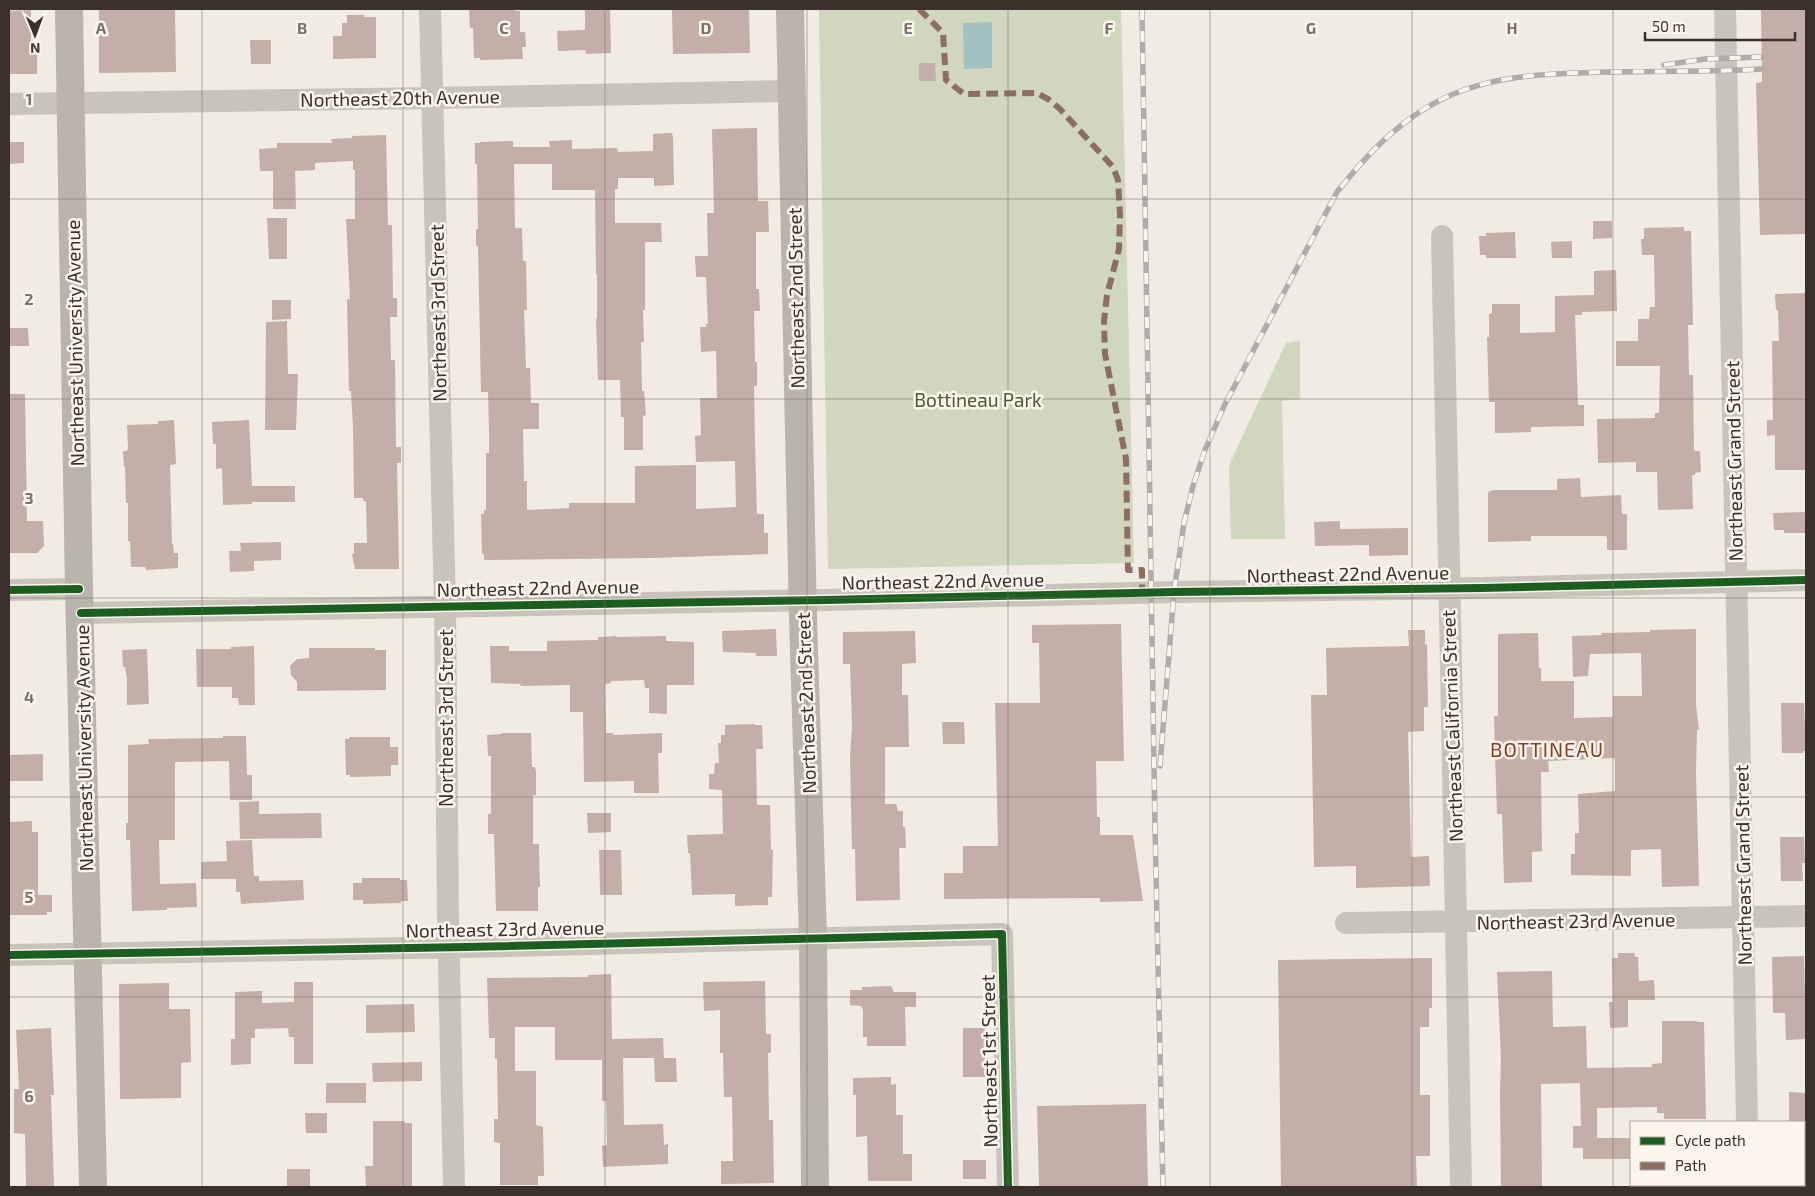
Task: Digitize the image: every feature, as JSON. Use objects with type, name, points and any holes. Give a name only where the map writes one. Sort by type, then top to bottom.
[{"type":"street","name":"Northeast University Avenue","points":[[70,9],[80,601],[93,1187]]},
{"type":"street","name":"Northeast 3rd Street","points":[[430,9],[445,606],[448,947],[454,1187]]},
{"type":"street","name":"Northeast 2nd Street","points":[[790,9],[803,601],[813,938],[815,1187]]},
{"type":"street","name":"Northeast Grand Street","points":[[1725,9],[1747,1121]]},
{"type":"street","name":"Northeast 20th Avenue","points":[[9,104],[791,91]]},
{"type":"street","name":"Northeast California Street","points":[[1442,236],[1461,1187]]},
{"type":"street","name":"Northeast 22nd Avenue","points":[[9,590],[80,601],[445,606],[803,601],[1174,592],[1448,589],[1806,580]]},
{"type":"street","name":"Northeast 23rd Avenue","points":[[1346,923],[1806,916]]},
{"type":"street","name":"Northeast 23rd Avenue","points":[[9,955],[1002,934]]},
{"type":"street","name":"Northeast 1st Street","points":[[1002,934],[1008,1187]]},
{"type":"green space","name":"Bottineau Park","points":[[819,9],[1121,9],[1134,563],[828,569]]},
{"type":"green space","points":[[1300,341],[1300,399],[1282,401],[1285,539],[1231,539],[1229,468],[1231,461],[1286,343]]},
{"type":"water","points":[[992,22],[992,68],[964,69],[963,23]]},
{"type":"building","points":[[99,9],[175,9],[176,72],[99,73]]},
{"type":"building","points":[[469,9],[515,9],[515,11],[520,11],[520,32],[525,32],[526,47],[522,47],[523,59],[480,60],[480,58],[474,58],[473,28],[470,28]]},
{"type":"building","points":[[585,9],[610,9],[611,53],[586,54],[585,50],[558,51],[557,31],[585,30]]},
{"type":"building","points":[[672,9],[749,9],[750,53],[673,54]]},
{"type":"building","points":[[1761,9],[1806,9],[1806,234],[1760,235],[1756,83],[1762,82]]},
{"type":"building","points":[[31,10],[31,53],[37,53],[37,74],[9,74],[9,11]]},
{"type":"building","points":[[347,15],[376,17],[376,58],[333,59],[333,36],[342,36],[342,23],[347,23]]},
{"type":"building","points":[[250,40],[271,40],[271,64],[251,64]]},
{"type":"building","points":[[919,63],[935,63],[936,81],[919,81]]},
{"type":"building","points":[[757,128],[758,201],[768,201],[769,232],[756,232],[756,289],[759,289],[760,311],[754,311],[755,362],[757,362],[757,386],[754,386],[755,442],[757,514],[764,514],[764,533],[768,533],[768,554],[651,558],[484,560],[484,554],[482,554],[481,514],[484,514],[484,510],[486,510],[486,453],[489,453],[489,430],[488,392],[481,392],[475,143],[513,141],[513,147],[550,147],[549,141],[572,140],[572,149],[617,148],[618,152],[653,151],[653,134],[672,133],[673,138],[674,185],[654,186],[654,178],[618,178],[618,189],[615,189],[615,223],[661,223],[662,242],[645,242],[644,342],[641,342],[642,391],[644,391],[646,415],[643,416],[643,450],[624,450],[624,417],[621,417],[620,380],[598,380],[595,190],[552,190],[552,164],[514,164],[515,228],[522,228],[523,261],[526,261],[527,310],[524,310],[526,368],[530,368],[531,403],[539,403],[539,429],[523,429],[524,481],[527,481],[527,510],[569,508],[569,503],[635,503],[635,466],[696,465],[696,509],[736,507],[735,461],[696,462],[695,436],[701,435],[700,398],[717,398],[716,351],[701,352],[700,327],[706,327],[706,324],[708,324],[706,277],[696,277],[695,256],[708,256],[707,213],[714,213],[712,129]]},
{"type":"building","points":[[386,135],[388,225],[392,225],[393,298],[397,298],[397,317],[390,317],[391,360],[395,360],[396,447],[401,447],[401,463],[397,463],[399,569],[355,569],[352,554],[354,554],[354,543],[367,543],[366,501],[363,501],[363,498],[354,498],[353,427],[351,391],[349,391],[347,299],[350,299],[346,219],[355,219],[355,170],[353,170],[353,161],[315,163],[315,170],[295,171],[296,209],[273,209],[273,171],[260,171],[259,149],[277,148],[277,143],[332,143],[331,139]]},
{"type":"building","points":[[9,142],[24,142],[24,163],[9,164]]},
{"type":"building","points":[[267,218],[287,218],[287,259],[269,259]]},
{"type":"building","points":[[1593,221],[1612,221],[1612,238],[1593,239]]},
{"type":"building","points":[[1684,227],[1684,231],[1691,231],[1693,325],[1688,325],[1689,375],[1693,375],[1694,450],[1700,451],[1701,472],[1692,475],[1693,509],[1658,510],[1657,472],[1636,472],[1636,462],[1598,463],[1597,419],[1655,418],[1655,413],[1659,413],[1660,366],[1616,366],[1616,341],[1638,341],[1638,319],[1649,319],[1650,307],[1655,307],[1654,255],[1642,255],[1641,239],[1644,239],[1644,228]]},
{"type":"building","points":[[1515,232],[1516,258],[1486,258],[1486,255],[1480,255],[1479,236],[1486,236],[1486,233]]},
{"type":"building","points":[[1572,241],[1572,258],[1552,258],[1551,242]]},
{"type":"building","points":[[1616,270],[1617,311],[1582,312],[1582,315],[1575,315],[1578,405],[1584,405],[1584,426],[1531,427],[1531,432],[1495,433],[1495,402],[1489,402],[1487,337],[1489,337],[1489,314],[1492,313],[1492,304],[1520,304],[1520,333],[1555,332],[1555,296],[1594,295],[1594,271]]},
{"type":"building","points":[[1806,293],[1806,470],[1775,470],[1775,435],[1767,436],[1767,420],[1773,420],[1772,341],[1779,341],[1778,310],[1776,310],[1775,294]]},
{"type":"building","points":[[272,300],[291,300],[291,319],[272,320]]},
{"type":"building","points":[[287,321],[288,374],[298,374],[296,430],[265,430],[266,322]]},
{"type":"building","points":[[9,328],[28,328],[29,346],[9,346]]},
{"type":"building","points":[[9,394],[25,394],[27,521],[43,521],[44,546],[37,553],[9,553]]},
{"type":"building","points":[[174,420],[176,464],[170,465],[172,544],[174,553],[178,553],[178,568],[146,570],[145,567],[131,567],[123,451],[127,451],[128,448],[127,425],[158,424],[158,421]]},
{"type":"building","points":[[249,420],[252,486],[295,486],[295,502],[252,502],[252,504],[223,505],[222,468],[216,469],[216,444],[213,444],[212,422]]},
{"type":"building","points":[[1580,478],[1581,497],[1621,495],[1622,514],[1627,514],[1627,550],[1607,550],[1607,537],[1605,536],[1531,536],[1531,541],[1488,542],[1488,492],[1493,490],[1557,490],[1557,479]]},
{"type":"building","points":[[1806,512],[1806,533],[1784,533],[1784,530],[1774,530],[1773,513]]},
{"type":"building","points":[[1340,521],[1340,529],[1408,528],[1408,555],[1369,556],[1369,545],[1315,546],[1314,522]]},
{"type":"building","points":[[281,542],[281,560],[254,561],[254,571],[230,572],[229,551],[241,551],[240,543]]},
{"type":"building","points":[[1121,624],[1124,761],[1096,761],[1097,817],[1100,817],[1100,835],[1133,835],[1143,901],[1100,902],[1100,898],[944,899],[944,873],[963,873],[963,846],[998,846],[995,703],[1040,703],[1039,643],[1032,643],[1032,625]]},
{"type":"building","points":[[776,629],[777,656],[756,656],[756,653],[723,652],[722,631]]},
{"type":"building","points":[[1696,629],[1696,706],[1699,730],[1697,730],[1696,771],[1699,886],[1662,887],[1661,849],[1631,850],[1631,876],[1571,875],[1571,854],[1575,854],[1575,833],[1579,833],[1578,794],[1615,791],[1615,758],[1548,761],[1549,772],[1541,772],[1542,851],[1532,852],[1532,882],[1504,883],[1502,814],[1497,814],[1494,716],[1498,716],[1498,634],[1538,633],[1541,681],[1574,681],[1574,718],[1613,717],[1613,696],[1642,696],[1641,653],[1590,654],[1588,676],[1573,677],[1572,636],[1602,635],[1601,633],[1650,632],[1650,630]]},
{"type":"building","points":[[1408,630],[1425,630],[1425,645],[1427,644],[1428,707],[1424,707],[1424,731],[1408,732],[1411,857],[1429,856],[1430,886],[1356,888],[1356,866],[1314,867],[1311,695],[1327,695],[1326,648],[1409,646]]},
{"type":"building","points":[[915,631],[916,663],[902,664],[902,695],[908,695],[909,747],[885,747],[885,804],[896,804],[898,811],[903,811],[903,827],[905,827],[906,848],[899,848],[900,900],[856,901],[855,849],[852,849],[850,664],[843,664],[843,632]]},
{"type":"building","points":[[666,636],[666,641],[694,642],[694,685],[667,685],[667,714],[649,713],[649,688],[645,688],[644,680],[611,681],[611,683],[605,684],[606,733],[613,733],[613,735],[662,733],[662,753],[658,753],[659,793],[634,793],[634,781],[584,782],[583,712],[570,712],[570,685],[521,686],[520,684],[491,683],[490,646],[509,646],[509,651],[547,651],[547,641],[598,640],[598,637]]},
{"type":"building","points":[[254,646],[255,705],[239,705],[238,698],[232,698],[232,687],[197,687],[196,649],[231,649],[231,647]]},
{"type":"building","points":[[309,648],[375,648],[375,650],[386,650],[386,690],[297,691],[297,682],[291,675],[290,666],[297,659],[309,658]]},
{"type":"building","points":[[147,649],[149,704],[127,705],[127,679],[125,667],[123,667],[122,650]]},
{"type":"building","points":[[1781,703],[1804,703],[1806,751],[1803,751],[1803,753],[1782,753]]},
{"type":"building","points":[[942,722],[964,722],[965,744],[943,744]]},
{"type":"building","points":[[725,725],[762,725],[763,749],[756,749],[757,805],[770,805],[771,850],[773,850],[772,897],[768,897],[768,905],[735,906],[735,894],[692,895],[687,835],[723,834],[722,790],[709,789],[709,774],[714,774],[715,763],[719,763],[718,743],[721,743],[721,735],[725,735]]},
{"type":"building","points":[[531,733],[532,767],[535,767],[536,772],[536,795],[533,795],[533,844],[539,844],[540,887],[538,887],[538,911],[496,911],[494,834],[488,834],[488,814],[491,814],[491,756],[488,756],[487,735]]},
{"type":"building","points":[[223,736],[246,736],[247,775],[252,775],[252,800],[230,800],[229,761],[175,762],[175,840],[159,840],[160,884],[196,883],[197,907],[132,911],[130,840],[126,840],[126,823],[128,823],[128,745],[149,744],[148,739],[223,738]]},
{"type":"building","points":[[349,737],[390,737],[390,747],[398,747],[398,765],[391,765],[391,776],[350,777],[350,775],[346,775],[345,739],[349,739]]},
{"type":"building","points":[[43,754],[43,781],[9,781],[9,755]]},
{"type":"building","points":[[259,801],[259,814],[321,813],[322,838],[240,839],[239,802]]},
{"type":"building","points":[[587,813],[611,813],[611,832],[588,833]]},
{"type":"building","points":[[32,821],[32,832],[38,832],[38,895],[52,895],[52,912],[47,912],[47,915],[9,915],[9,822]]},
{"type":"building","points":[[1780,837],[1804,837],[1805,863],[1802,863],[1803,881],[1781,881]]},
{"type":"building","points":[[252,840],[254,876],[259,876],[259,881],[303,880],[304,900],[241,904],[240,892],[236,892],[236,879],[201,879],[201,862],[227,861],[226,841]]},
{"type":"building","points":[[599,850],[621,850],[622,895],[600,895]]},
{"type":"building","points":[[362,878],[400,878],[400,880],[407,880],[408,901],[401,901],[401,903],[363,904],[363,900],[353,900],[353,883],[362,883]]},
{"type":"building","points":[[1618,953],[1634,953],[1635,957],[1638,957],[1639,981],[1654,980],[1655,1000],[1628,1000],[1628,1027],[1610,1028],[1609,1002],[1613,1002],[1612,958],[1618,958]]},
{"type":"building","points":[[1804,956],[1806,1039],[1786,1040],[1785,1013],[1773,1013],[1772,957]]},
{"type":"building","points":[[1432,958],[1432,1008],[1429,1008],[1429,1027],[1420,1027],[1420,1095],[1430,1095],[1430,1156],[1416,1156],[1417,1187],[1281,1187],[1278,960]]},
{"type":"building","points":[[1552,971],[1553,1027],[1586,1026],[1587,1068],[1652,1067],[1652,1064],[1662,1063],[1662,1021],[1704,1022],[1706,1119],[1664,1119],[1664,1113],[1657,1113],[1657,1107],[1597,1108],[1597,1138],[1630,1138],[1630,1159],[1583,1159],[1583,1148],[1573,1148],[1573,1126],[1581,1126],[1580,1083],[1541,1084],[1542,1187],[1501,1187],[1501,1059],[1497,972]]},
{"type":"building","points":[[611,974],[612,1039],[663,1038],[664,1058],[623,1058],[624,1125],[663,1124],[664,1145],[668,1144],[668,1164],[603,1167],[602,1146],[607,1145],[606,1101],[602,1101],[602,1060],[555,1060],[555,1027],[515,1027],[515,1071],[536,1071],[536,1125],[543,1127],[544,1176],[538,1176],[538,1185],[500,1185],[500,1143],[494,1142],[494,1119],[498,1119],[497,1059],[495,1059],[495,1038],[489,1038],[487,978],[588,977],[588,975]]},
{"type":"building","points":[[765,981],[766,1034],[771,1034],[771,1053],[768,1053],[769,1120],[773,1120],[774,1183],[721,1184],[721,1161],[733,1161],[732,1097],[724,1097],[723,1053],[720,1053],[720,1010],[704,1011],[703,982]]},
{"type":"building","points":[[294,982],[313,982],[313,1064],[294,1064],[294,1037],[289,1037],[288,1028],[255,1029],[255,1038],[251,1038],[251,1064],[231,1065],[231,1039],[235,1039],[235,992],[262,991],[262,1003],[294,1002]]},
{"type":"building","points":[[169,983],[169,1009],[190,1009],[191,1062],[181,1063],[181,1098],[120,1099],[119,984]]},
{"type":"building","points":[[891,986],[894,992],[916,992],[916,1007],[905,1007],[906,1046],[867,1046],[867,1037],[863,1037],[863,1010],[861,1006],[850,1005],[850,990],[862,990],[862,987]]},
{"type":"building","points":[[414,1004],[415,1032],[366,1033],[366,1005]]},
{"type":"building","points":[[51,1028],[54,1095],[51,1095],[54,1187],[26,1187],[25,1134],[14,1133],[14,1089],[19,1089],[16,1030]]},
{"type":"building","points":[[963,1028],[986,1028],[985,1077],[963,1077]]},
{"type":"building","points":[[654,1058],[676,1058],[677,1082],[655,1082]]},
{"type":"building","points":[[422,1062],[422,1081],[373,1082],[372,1063]]},
{"type":"building","points":[[891,1077],[891,1085],[896,1084],[896,1115],[903,1115],[903,1154],[912,1154],[912,1181],[868,1181],[867,1136],[856,1137],[856,1095],[853,1095],[853,1078]]},
{"type":"building","points":[[326,1083],[366,1083],[366,1103],[326,1103]]},
{"type":"building","points":[[1789,1092],[1806,1093],[1806,1122],[1789,1121]]},
{"type":"building","points":[[1146,1104],[1148,1187],[1039,1187],[1037,1106]]},
{"type":"building","points":[[305,1113],[327,1113],[327,1133],[306,1133]]},
{"type":"building","points":[[373,1121],[405,1121],[405,1123],[412,1123],[412,1187],[366,1187],[365,1166],[373,1166]]},
{"type":"building","points":[[963,1160],[986,1160],[986,1179],[963,1179]]},
{"type":"building","points":[[287,1169],[310,1169],[310,1187],[287,1187]]},
{"type":"railway","points":[[1142,9],[1155,828],[1163,1187]]},
{"type":"railway","points":[[1664,65],[1705,59],[1761,57]]},
{"type":"railway","points":[[1160,766],[1174,592],[1184,523],[1193,486],[1205,450],[1225,404],[1337,192],[1349,177],[1374,149],[1417,113],[1451,95],[1488,83],[1525,76],[1564,73],[1762,69]]},
{"type":"marked path","points":[[919,9],[943,33],[946,80],[964,94],[1037,93],[1048,99],[1060,109],[1113,167],[1118,180],[1119,249],[1107,295],[1104,321],[1105,354],[1126,459],[1128,570],[1142,570],[1142,593]]},
{"type":"cycle path","points":[[81,613],[1482,588],[1806,580]]},
{"type":"cycle path","points":[[9,590],[79,589]]},
{"type":"cycle path","points":[[9,955],[466,947],[1002,934],[1008,1187]]},
{"type":"district","name":"BOTTINEAU","points":[[1547,750]]}]
